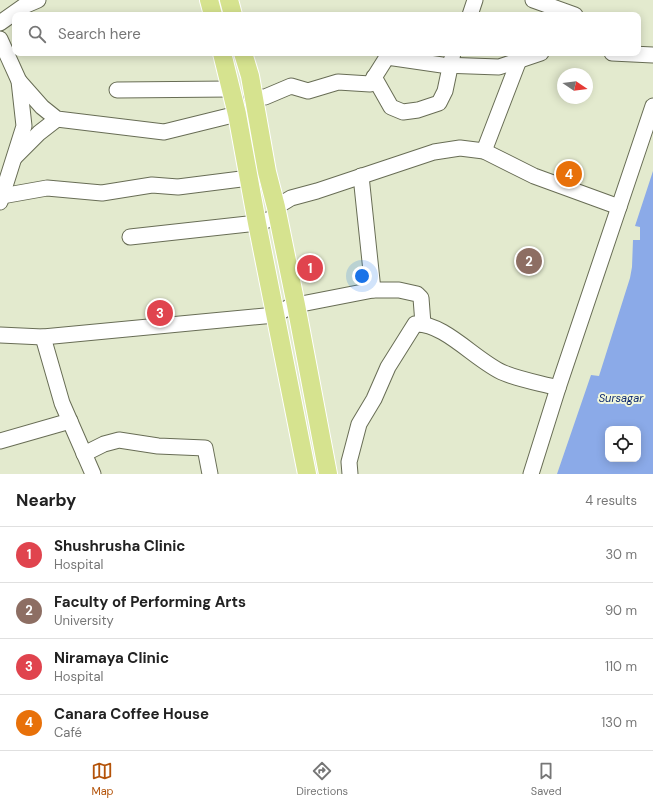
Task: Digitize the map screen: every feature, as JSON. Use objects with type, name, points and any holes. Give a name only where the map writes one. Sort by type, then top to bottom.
[{"type":"main road","points":[[209,0],[212,12]]},
{"type":"main road","points":[[229,0],[232,12]]},
{"type":"main road","points":[[223,56],[238,118],[257,223],[307,474]]},
{"type":"main road","points":[[244,56],[259,121],[267,172],[277,212],[296,305],[328,474]]},
{"type":"main road","points":[[231,89],[252,90]]},
{"type":"main road","points":[[238,118],[259,121]]},
{"type":"street","points":[[16,12],[24,6],[38,0]]},
{"type":"street","points":[[471,12],[475,0]]},
{"type":"street","points":[[533,0],[567,12]]},
{"type":"street","points":[[0,23],[12,14]]},
{"type":"street","points":[[0,39],[19,81],[42,107],[57,119],[164,132],[238,118]]},
{"type":"street","points":[[641,54],[653,55]]},
{"type":"street","points":[[252,90],[265,96],[291,86],[308,90],[338,82],[370,84],[387,57],[451,59],[499,67],[532,56]]},
{"type":"street","points":[[374,77],[391,107],[403,112],[418,110],[439,103],[445,91],[451,59]]},
{"type":"street","points":[[484,151],[519,60]]},
{"type":"street","points":[[1,199],[24,126],[19,81]]},
{"type":"street","points":[[117,90],[231,89]]},
{"type":"street","points":[[531,474],[558,388],[653,106]]},
{"type":"street","points":[[14,158],[39,133],[57,119]]},
{"type":"street","points":[[130,237],[257,223],[277,212],[291,198],[317,191],[434,152],[460,148],[484,151],[534,176],[619,207]]},
{"type":"street","points":[[361,176],[373,290]]},
{"type":"street","points":[[1,199],[47,188],[102,193],[152,185],[178,186],[249,178]]},
{"type":"street","points":[[0,335],[43,337],[275,315],[296,305],[373,290],[399,290],[417,294],[421,298],[423,324]]},
{"type":"street","points":[[350,474],[349,462],[359,424],[374,400],[388,367],[415,324],[423,324],[441,332],[503,373],[558,388]]},
{"type":"street","points":[[43,337],[62,403],[93,474]]},
{"type":"street","points":[[0,441],[70,421]]},
{"type":"street","points":[[84,454],[104,444],[119,440],[158,446],[205,448],[210,474]]},
{"type":"water","name":"Sursagar","points":[[653,171],[653,474],[557,474],[591,375],[599,376],[630,278],[633,240],[640,240],[640,227],[635,226]]},
{"type":"place","name":"Canara Coffee House","points":[[569,174]]},
{"type":"place","name":"Faculty of Performing Arts","points":[[529,261]]},
{"type":"place","name":"Shushrusha Clinic","points":[[310,268]]},
{"type":"place","name":"Niramaya Clinic","points":[[160,313]]}]
